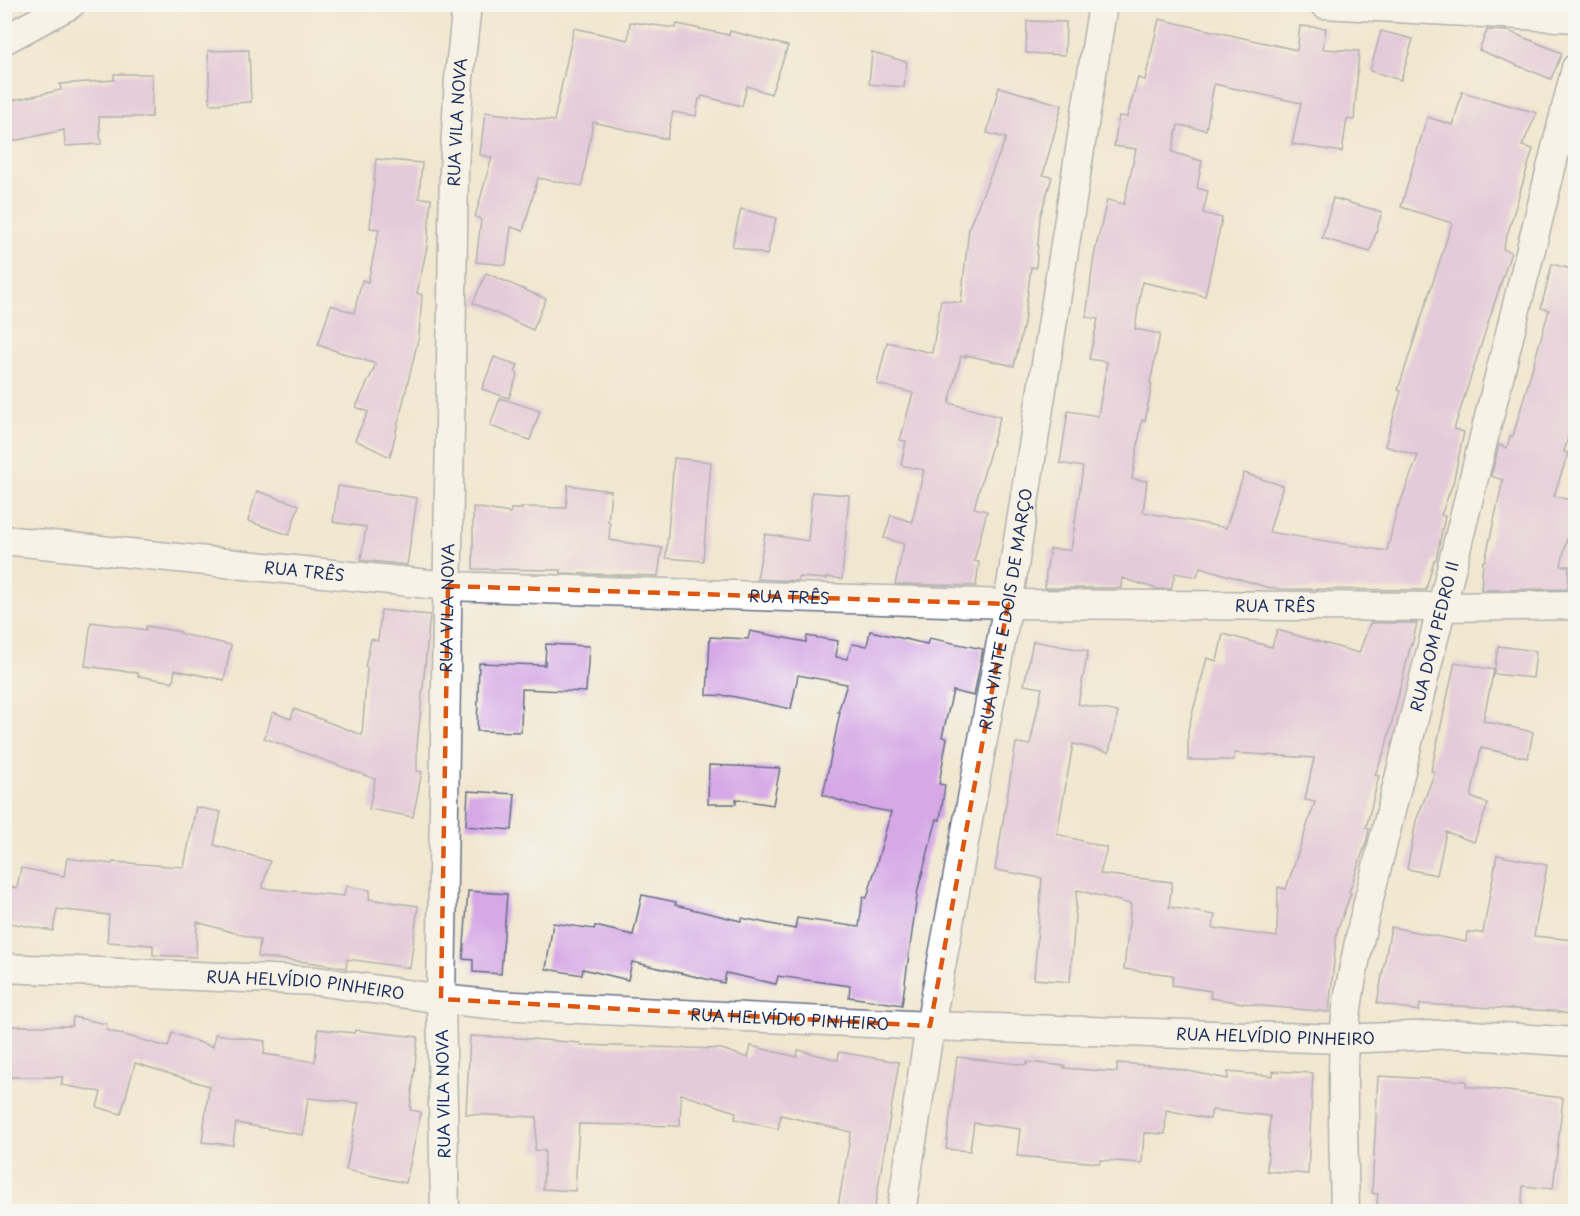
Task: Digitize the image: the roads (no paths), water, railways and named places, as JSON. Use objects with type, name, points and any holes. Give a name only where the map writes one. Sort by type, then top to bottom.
[{"type":"street","points":[[4,40],[71,4]]},
{"type":"street","name":"RUA VILA NOVA","points":[[445,1212],[441,999],[454,170],[459,78],[467,4]]},
{"type":"street","name":"RUA VINTE E DOIS DE MARÇO","points":[[901,1212],[930,1026],[1008,604],[1103,4]]},
{"type":"street","points":[[1324,4],[1575,18]]},
{"type":"street","name":"RUA DOM PEDRO II","points":[[1345,1212],[1343,1084],[1344,1039],[1350,983],[1575,68]]},
{"type":"street","name":"RUA TRÊS","points":[[4,540],[448,586],[1008,604],[1442,607],[1575,605]]},
{"type":"street","name":"RUA HELVÍDIO PINHEIRO","points":[[4,968],[317,981],[498,1005],[930,1026],[1344,1039],[1456,1034],[1575,1042]]}]
